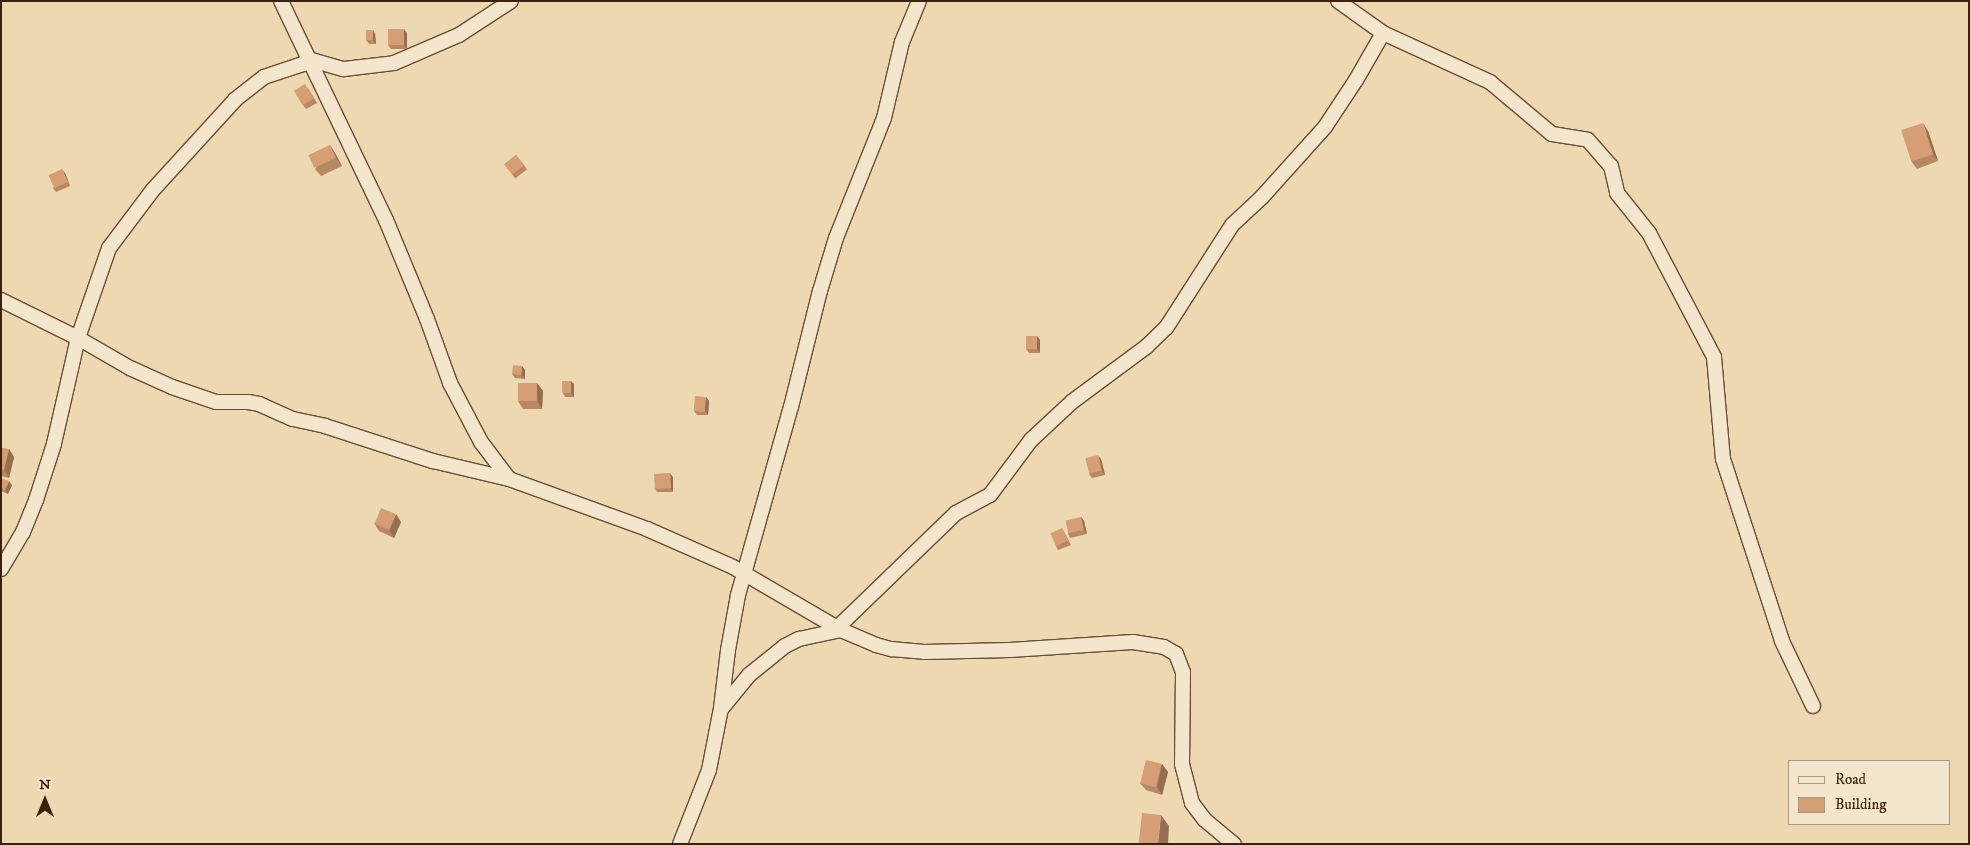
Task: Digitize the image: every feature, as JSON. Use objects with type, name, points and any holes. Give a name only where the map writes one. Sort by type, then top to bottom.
[{"type":"street","points":[[281,1],[386,220],[427,319],[450,383],[481,442],[508,479]]},
{"type":"street","points":[[308,59],[344,69],[394,63],[460,35],[511,1]]},
{"type":"street","points":[[680,844],[709,770],[721,708],[728,650],[744,572],[766,499],[836,238],[884,118],[902,42],[919,1]]},
{"type":"street","points":[[1338,1],[1383,33],[1490,82],[1552,134],[1588,140],[1611,166],[1617,193],[1649,233],[1714,357],[1723,459],[1782,641],[1813,706]]},
{"type":"street","points":[[721,708],[749,675],[784,646],[799,639],[840,628],[956,513],[990,495],[1031,440],[1073,401],[1146,347],[1166,328],[1232,225],[1262,198],[1325,128],[1383,33]]},
{"type":"street","points":[[2,568],[23,532],[44,476],[61,417],[78,338],[109,248],[152,191],[235,100],[264,77],[303,64],[308,59]]},
{"type":"street","points":[[1,300],[78,338],[130,368],[216,402],[259,404],[293,419],[326,426],[433,461],[508,479],[647,529],[744,572],[840,628],[884,647],[924,652],[1010,650],[1133,642],[1164,647],[1176,654],[1183,672],[1182,764],[1192,803],[1206,820],[1234,844]]},
{"type":"building","points":[[388,29],[404,29],[404,45],[388,45]]},
{"type":"building","points":[[366,30],[373,30],[373,40],[366,40]]},
{"type":"building","points":[[305,84],[314,99],[303,105],[294,91]]},
{"type":"building","points":[[1923,123],[1933,154],[1911,161],[1901,130]]},
{"type":"building","points":[[330,145],[336,158],[314,168],[308,155]]},
{"type":"building","points":[[516,155],[524,165],[513,175],[504,164]]},
{"type":"building","points":[[62,169],[68,182],[54,188],[48,175]]},
{"type":"building","points":[[1026,336],[1037,336],[1037,349],[1026,349]]},
{"type":"building","points":[[513,365],[522,366],[521,375],[512,374]]},
{"type":"building","points":[[562,381],[571,381],[571,393],[562,393]]},
{"type":"building","points":[[518,383],[537,383],[537,401],[518,401]]},
{"type":"building","points":[[695,396],[706,397],[705,412],[694,411]]},
{"type":"building","points":[[1,448],[9,449],[4,470],[1,469]]},
{"type":"building","points":[[1098,455],[1102,471],[1089,474],[1085,458]]},
{"type":"building","points":[[670,473],[671,488],[655,489],[654,474]]},
{"type":"building","points":[[1,478],[9,481],[5,490],[1,488]]},
{"type":"building","points":[[381,508],[396,514],[389,530],[375,524]]},
{"type":"building","points":[[1081,517],[1084,530],[1068,533],[1065,521]]},
{"type":"building","points":[[1062,528],[1068,541],[1056,546],[1050,533]]},
{"type":"building","points":[[1146,760],[1162,764],[1156,787],[1140,783]]},
{"type":"building","points":[[1142,813],[1161,815],[1158,844],[1139,844]]}]
